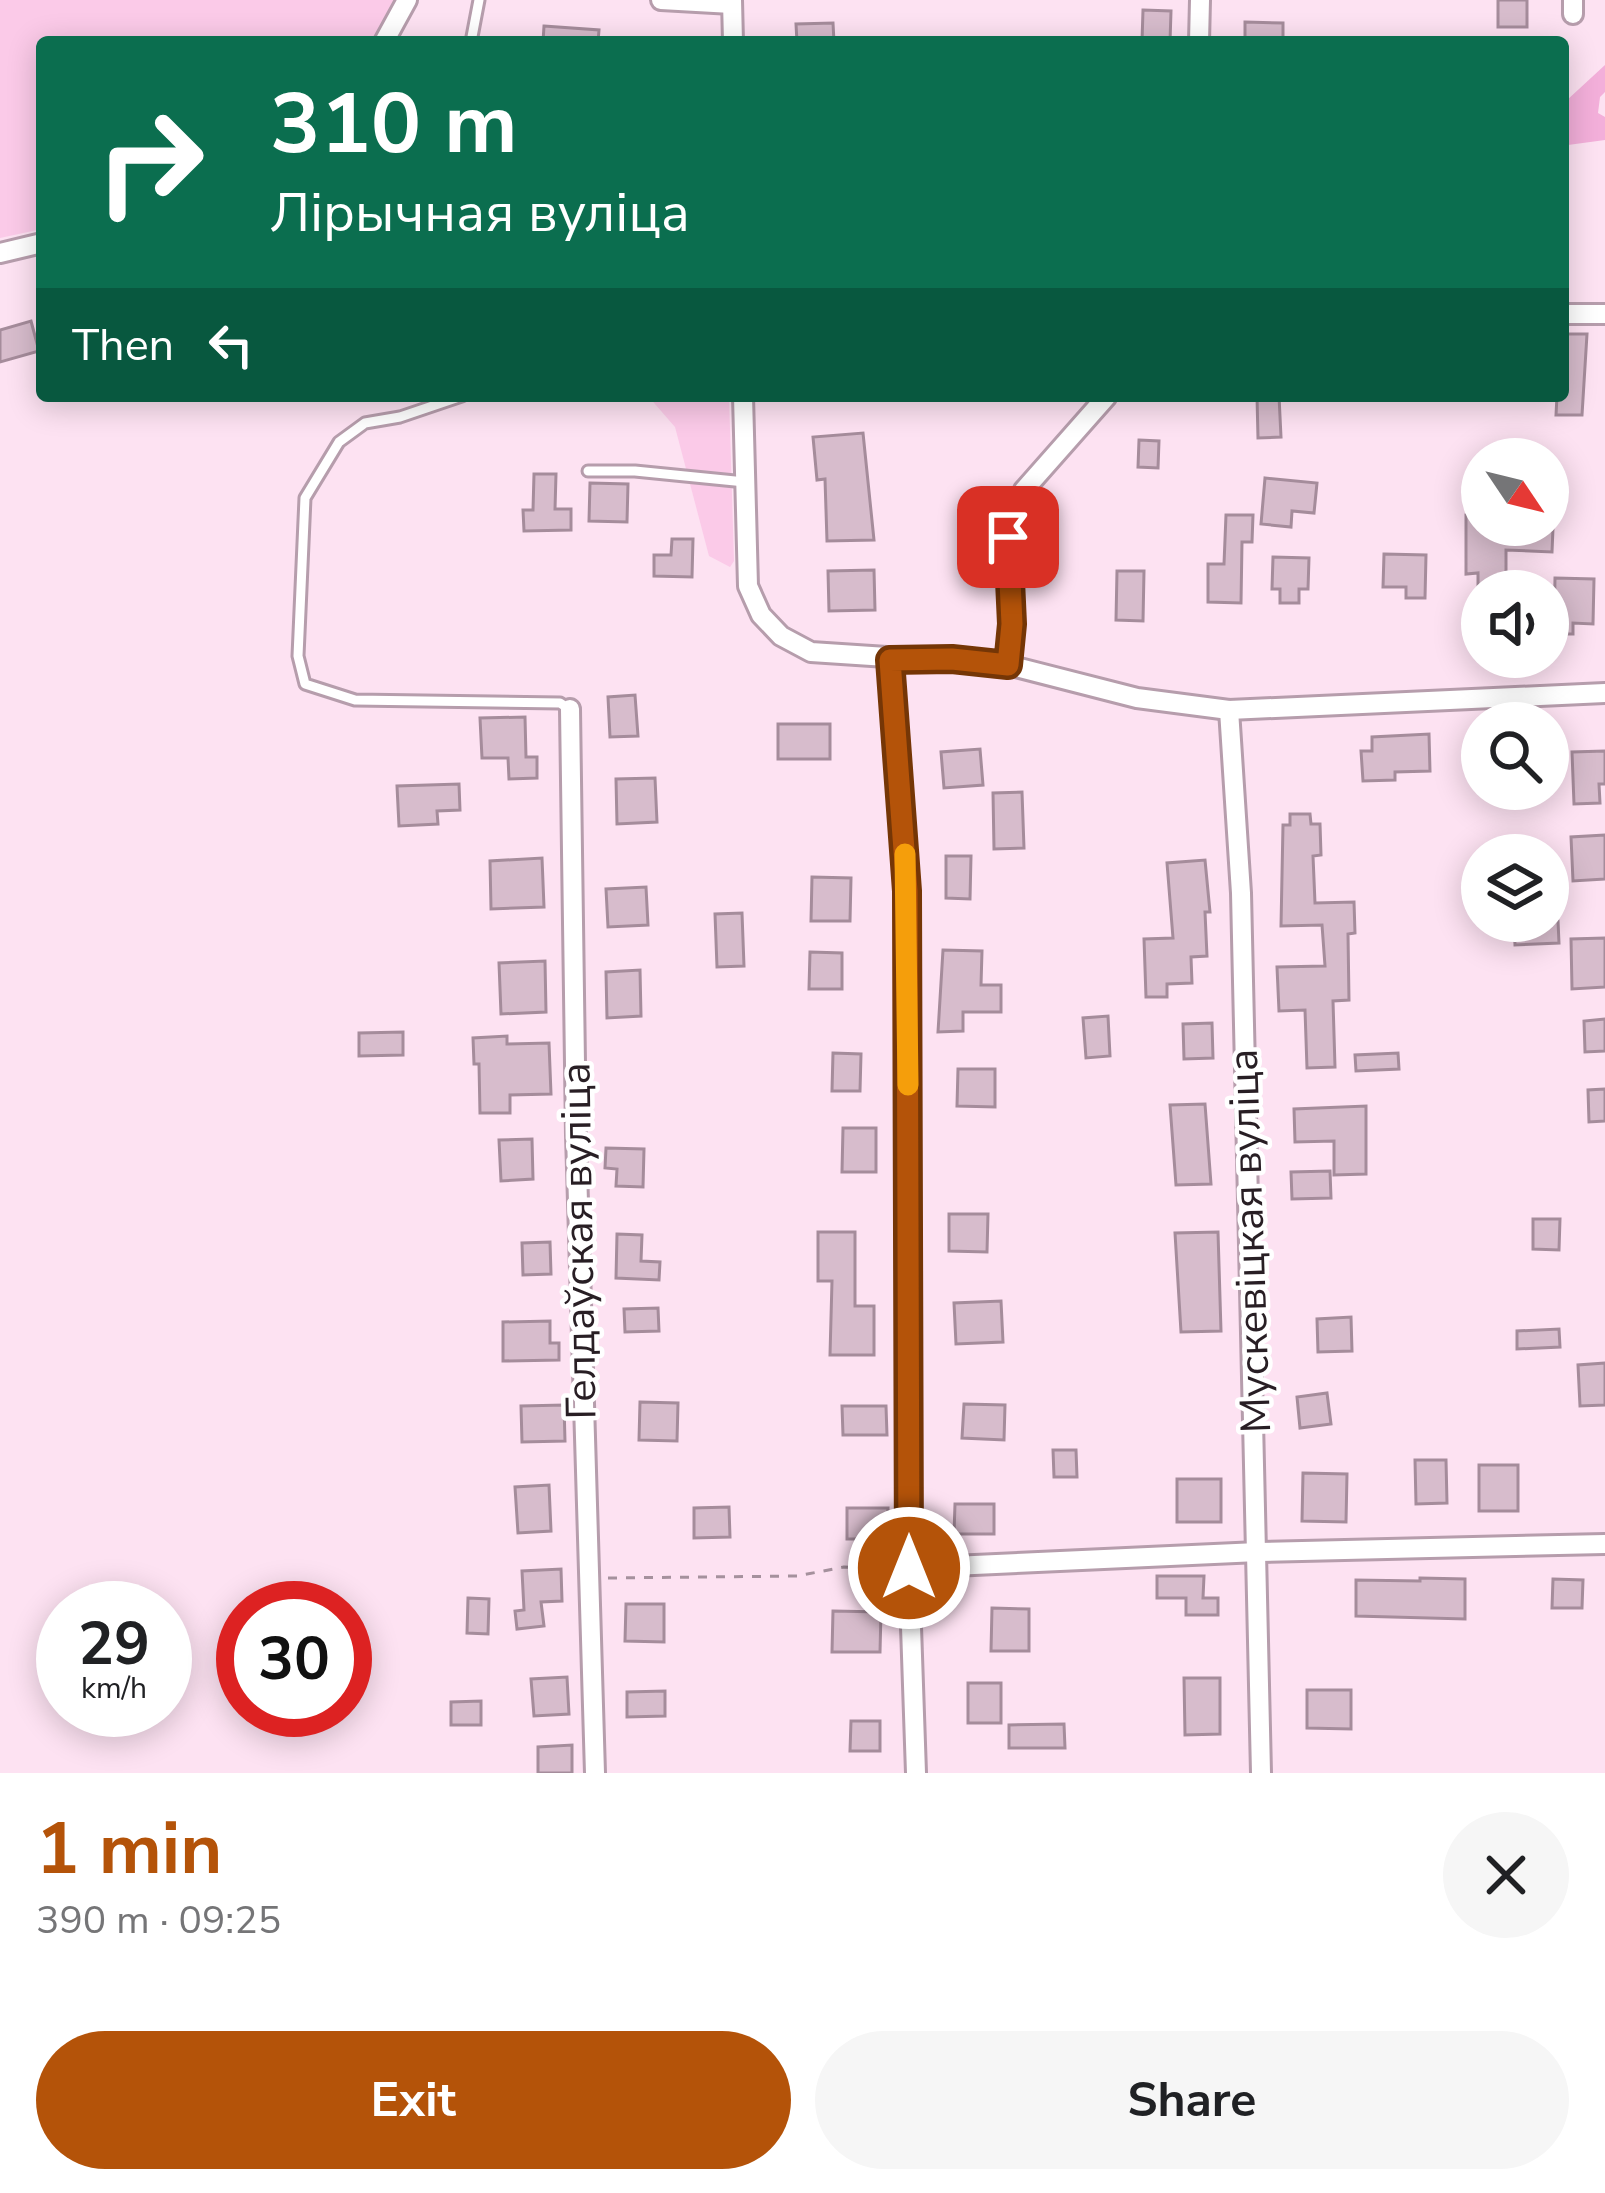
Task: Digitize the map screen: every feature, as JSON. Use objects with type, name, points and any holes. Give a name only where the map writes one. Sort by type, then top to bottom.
[{"type":"street","points":[[387,36],[407,0]]},
{"type":"street","points":[[661,0],[732,2],[733,36]]},
{"type":"street","points":[[1199,36],[1200,0]]},
{"type":"street","points":[[0,253],[36,244]]},
{"type":"street","points":[[1569,314],[1605,314]]},
{"type":"street","points":[[742,402],[748,586],[760,615],[781,636],[811,652],[1008,665],[1137,698],[1229,710],[1605,694]]},
{"type":"street","points":[[1008,665],[1012,624],[1008,537],[1013,513],[1024,490],[1101,402]]},
{"type":"street","points":[[890,660],[907,891],[909,1568],[916,1773]]},
{"type":"street","name":"Гелдаўская вуліца","points":[[570,710],[576,1135],[595,1773]]},
{"type":"street","name":"Мускевіцкая вуліца","points":[[1229,710],[1241,893],[1261,1773]]},
{"type":"street","points":[[909,1568],[1258,1552],[1605,1544]]},
{"type":"lane","points":[[473,36],[479,0]]},
{"type":"lane","points":[[444,402],[365,423],[339,442],[305,498],[298,656],[305,684],[355,700],[560,703],[570,710]]},
{"type":"lane","points":[[587,471],[745,482]]},
{"type":"path","points":[[588,1578],[797,1576],[844,1567],[909,1568]]},
{"type":"shaded area","points":[[0,0],[396,0],[378,36],[36,36],[36,230],[0,238]]},
{"type":"shaded area","points":[[1605,65],[1605,92],[1598,113],[1605,117],[1605,140],[1569,145],[1569,98]]},
{"type":"shaded area","points":[[653,402],[729,402],[734,561],[730,567],[709,556],[675,427]]},
{"type":"building","points":[[1498,0],[1527,0],[1527,27],[1498,27]]},
{"type":"building","points":[[1143,10],[1171,11],[1170,36],[1142,36]]},
{"type":"building","points":[[1245,22],[1283,23],[1283,36],[1245,36]]},
{"type":"building","points":[[833,23],[834,36],[797,36],[796,24]]},
{"type":"building","points":[[544,26],[599,30],[598,36],[543,36]]},
{"type":"building","points":[[31,321],[36,352],[0,362],[0,330]]},
{"type":"building","points":[[1569,334],[1587,334],[1582,415],[1556,415],[1557,402],[1569,402]]},
{"type":"building","points":[[1257,402],[1279,402],[1281,437],[1258,438]]},
{"type":"building","points":[[863,433],[874,540],[827,541],[825,479],[817,480],[813,437]]},
{"type":"building","points":[[1139,440],[1159,441],[1158,468],[1138,467]]},
{"type":"building","points":[[534,474],[556,474],[555,509],[571,509],[571,530],[524,531],[523,510],[533,510]]},
{"type":"building","points":[[1265,478],[1317,483],[1314,513],[1292,511],[1291,527],[1261,524]]},
{"type":"building","points":[[590,483],[628,484],[627,522],[589,521]]},
{"type":"building","points":[[1226,515],[1253,515],[1252,542],[1242,542],[1241,603],[1208,602],[1208,564],[1224,564]]},
{"type":"building","points":[[672,539],[693,539],[692,577],[654,576],[654,555],[671,555]]},
{"type":"building","points":[[1466,546],[1552,546],[1552,552],[1506,550],[1506,570],[1466,570]]},
{"type":"building","points":[[1384,554],[1426,555],[1425,598],[1406,598],[1406,587],[1383,587]]},
{"type":"building","points":[[1273,557],[1309,558],[1308,589],[1299,589],[1299,603],[1280,603],[1280,589],[1272,589]]},
{"type":"building","points":[[874,570],[875,610],[829,611],[828,571]]},
{"type":"building","points":[[1117,571],[1144,571],[1143,621],[1116,620]]},
{"type":"building","points":[[1569,578],[1594,579],[1593,624],[1573,623],[1573,634],[1569,634]]},
{"type":"building","points":[[635,695],[638,736],[610,737],[608,697]]},
{"type":"building","points":[[525,717],[526,757],[537,757],[537,778],[509,779],[508,758],[482,758],[480,718]]},
{"type":"building","points":[[778,724],[830,724],[830,759],[778,759]]},
{"type":"building","points":[[1429,734],[1430,771],[1395,772],[1395,780],[1363,781],[1361,751],[1372,751],[1372,737]]},
{"type":"building","points":[[980,749],[983,785],[944,788],[941,752]]},
{"type":"building","points":[[1605,751],[1600,803],[1574,804],[1572,752]]},
{"type":"building","points":[[655,778],[657,822],[617,824],[616,779]]},
{"type":"building","points":[[459,784],[460,810],[437,811],[438,824],[399,826],[397,786]]},
{"type":"building","points":[[1022,792],[1024,848],[994,849],[993,793]]},
{"type":"building","points":[[1290,814],[1310,814],[1311,824],[1320,824],[1321,855],[1313,856],[1315,903],[1354,902],[1355,933],[1348,934],[1349,1000],[1333,1001],[1335,1067],[1307,1068],[1305,1010],[1279,1011],[1277,967],[1325,966],[1322,925],[1281,926],[1283,825],[1290,825]]},
{"type":"building","points":[[1605,835],[1605,879],[1573,881],[1571,837]]},
{"type":"building","points":[[946,856],[971,856],[970,899],[946,898]]},
{"type":"building","points":[[542,858],[544,907],[491,909],[490,861]]},
{"type":"building","points":[[1205,860],[1210,912],[1205,912],[1207,956],[1191,957],[1192,983],[1167,984],[1167,997],[1146,997],[1144,939],[1173,938],[1167,863]]},
{"type":"building","points":[[812,877],[851,878],[850,921],[811,921]]},
{"type":"building","points":[[646,887],[648,925],[608,927],[606,889]]},
{"type":"building","points":[[742,913],[744,966],[717,967],[715,914]]},
{"type":"building","points":[[1605,938],[1605,987],[1572,989],[1571,939]]},
{"type":"building","points":[[943,950],[982,951],[981,985],[1001,985],[1001,1012],[963,1012],[963,1031],[938,1032]]},
{"type":"building","points":[[810,952],[842,953],[842,989],[809,989]]},
{"type":"building","points":[[545,961],[546,1012],[501,1014],[499,963]]},
{"type":"building","points":[[640,970],[641,1016],[607,1018],[606,972]]},
{"type":"building","points":[[1108,1016],[1110,1056],[1086,1058],[1083,1018]]},
{"type":"building","points":[[1605,1019],[1605,1051],[1585,1052],[1584,1021]]},
{"type":"building","points":[[1212,1023],[1213,1058],[1184,1059],[1183,1024]]},
{"type":"building","points":[[403,1032],[403,1055],[359,1056],[359,1033]]},
{"type":"building","points":[[507,1036],[507,1044],[549,1043],[551,1094],[510,1095],[510,1113],[480,1113],[473,1038]]},
{"type":"building","points":[[833,1053],[861,1054],[860,1091],[832,1091]]},
{"type":"building","points":[[1398,1053],[1399,1069],[1356,1071],[1355,1055]]},
{"type":"building","points":[[958,1069],[995,1069],[995,1107],[957,1106]]},
{"type":"building","points":[[1605,1089],[1605,1121],[1589,1122],[1588,1090]]},
{"type":"building","points":[[1205,1104],[1211,1184],[1176,1185],[1170,1105]]},
{"type":"building","points":[[1366,1106],[1366,1174],[1334,1175],[1334,1141],[1295,1142],[1294,1109]]},
{"type":"building","points":[[843,1128],[876,1128],[876,1172],[842,1172]]},
{"type":"building","points":[[532,1139],[533,1179],[501,1181],[499,1140]]},
{"type":"building","points":[[606,1148],[644,1149],[643,1187],[616,1186],[617,1169],[605,1168]]},
{"type":"building","points":[[1330,1171],[1331,1198],[1292,1199],[1291,1172]]},
{"type":"building","points":[[949,1214],[988,1214],[987,1252],[949,1251]]},
{"type":"building","points":[[1533,1219],[1560,1219],[1559,1250],[1533,1249]]},
{"type":"building","points":[[818,1232],[855,1232],[855,1306],[874,1306],[874,1355],[830,1355],[832,1281],[818,1281]]},
{"type":"building","points":[[1218,1232],[1221,1331],[1181,1332],[1175,1233]]},
{"type":"building","points":[[617,1234],[642,1235],[641,1261],[660,1262],[659,1280],[616,1278]]},
{"type":"building","points":[[550,1242],[551,1274],[523,1275],[522,1243]]},
{"type":"building","points":[[1001,1301],[1003,1342],[956,1344],[954,1303]]},
{"type":"building","points":[[658,1308],[659,1331],[625,1332],[624,1309]]},
{"type":"building","points":[[1351,1317],[1352,1351],[1318,1352],[1317,1319]]},
{"type":"building","points":[[550,1321],[550,1343],[559,1343],[559,1360],[503,1361],[503,1322]]},
{"type":"building","points":[[1559,1329],[1560,1347],[1517,1349],[1517,1331]]},
{"type":"building","points":[[1605,1363],[1605,1405],[1580,1406],[1578,1365]]},
{"type":"building","points":[[1327,1393],[1331,1424],[1300,1428],[1297,1397]]},
{"type":"building","points":[[640,1402],[678,1403],[677,1441],[639,1440]]},
{"type":"building","points":[[964,1404],[1005,1405],[1004,1440],[962,1438]]},
{"type":"building","points":[[564,1405],[565,1441],[522,1442],[521,1406]]},
{"type":"building","points":[[842,1406],[886,1406],[887,1435],[843,1435]]},
{"type":"building","points":[[1053,1450],[1076,1450],[1077,1477],[1054,1477]]},
{"type":"building","points":[[1415,1460],[1446,1460],[1447,1503],[1416,1504]]},
{"type":"building","points":[[1479,1465],[1518,1465],[1518,1511],[1479,1511]]},
{"type":"building","points":[[1303,1473],[1347,1474],[1346,1522],[1302,1521]]},
{"type":"building","points":[[1177,1479],[1221,1479],[1221,1522],[1177,1522]]},
{"type":"building","points":[[549,1485],[551,1531],[518,1533],[515,1487]]},
{"type":"building","points":[[955,1504],[994,1504],[994,1534],[954,1534]]},
{"type":"building","points":[[729,1507],[730,1537],[694,1538],[694,1508]]},
{"type":"building","points":[[847,1508],[888,1508],[887,1539],[847,1539]]},
{"type":"building","points":[[561,1569],[562,1601],[541,1602],[544,1626],[517,1629],[515,1611],[524,1610],[522,1571]]},
{"type":"building","points":[[1157,1576],[1204,1576],[1203,1598],[1218,1598],[1218,1615],[1186,1615],[1186,1598],[1157,1598]]},
{"type":"building","points":[[1465,1579],[1465,1619],[1356,1616],[1356,1580]]},
{"type":"building","points":[[1553,1579],[1583,1580],[1582,1608],[1552,1608]]},
{"type":"building","points":[[468,1598],[489,1599],[488,1634],[467,1633]]},
{"type":"building","points":[[626,1604],[664,1604],[664,1642],[625,1641]]},
{"type":"building","points":[[992,1608],[1029,1609],[1029,1651],[991,1651]]},
{"type":"building","points":[[833,1611],[881,1612],[880,1652],[832,1652]]},
{"type":"building","points":[[567,1677],[569,1714],[534,1716],[531,1679]]},
{"type":"building","points":[[1184,1678],[1220,1678],[1220,1734],[1185,1735]]},
{"type":"building","points":[[968,1683],[1001,1683],[1001,1723],[968,1723]]},
{"type":"building","points":[[1307,1690],[1351,1690],[1351,1729],[1307,1728]]},
{"type":"building","points":[[665,1691],[665,1716],[627,1717],[627,1692]]},
{"type":"building","points":[[481,1701],[481,1725],[451,1725],[451,1702]]},
{"type":"building","points":[[851,1721],[880,1721],[880,1751],[850,1751]]},
{"type":"building","points":[[1064,1724],[1065,1748],[1009,1748],[1009,1725]]},
{"type":"building","points":[[572,1745],[572,1773],[538,1773],[538,1747]]},
{"type":"slow traffic","points":[[905,854],[908,1085]]},
{"type":"route","points":[[909,1568],[907,891],[890,660],[952,659],[1008,665],[1012,624],[1008,537]]}]
